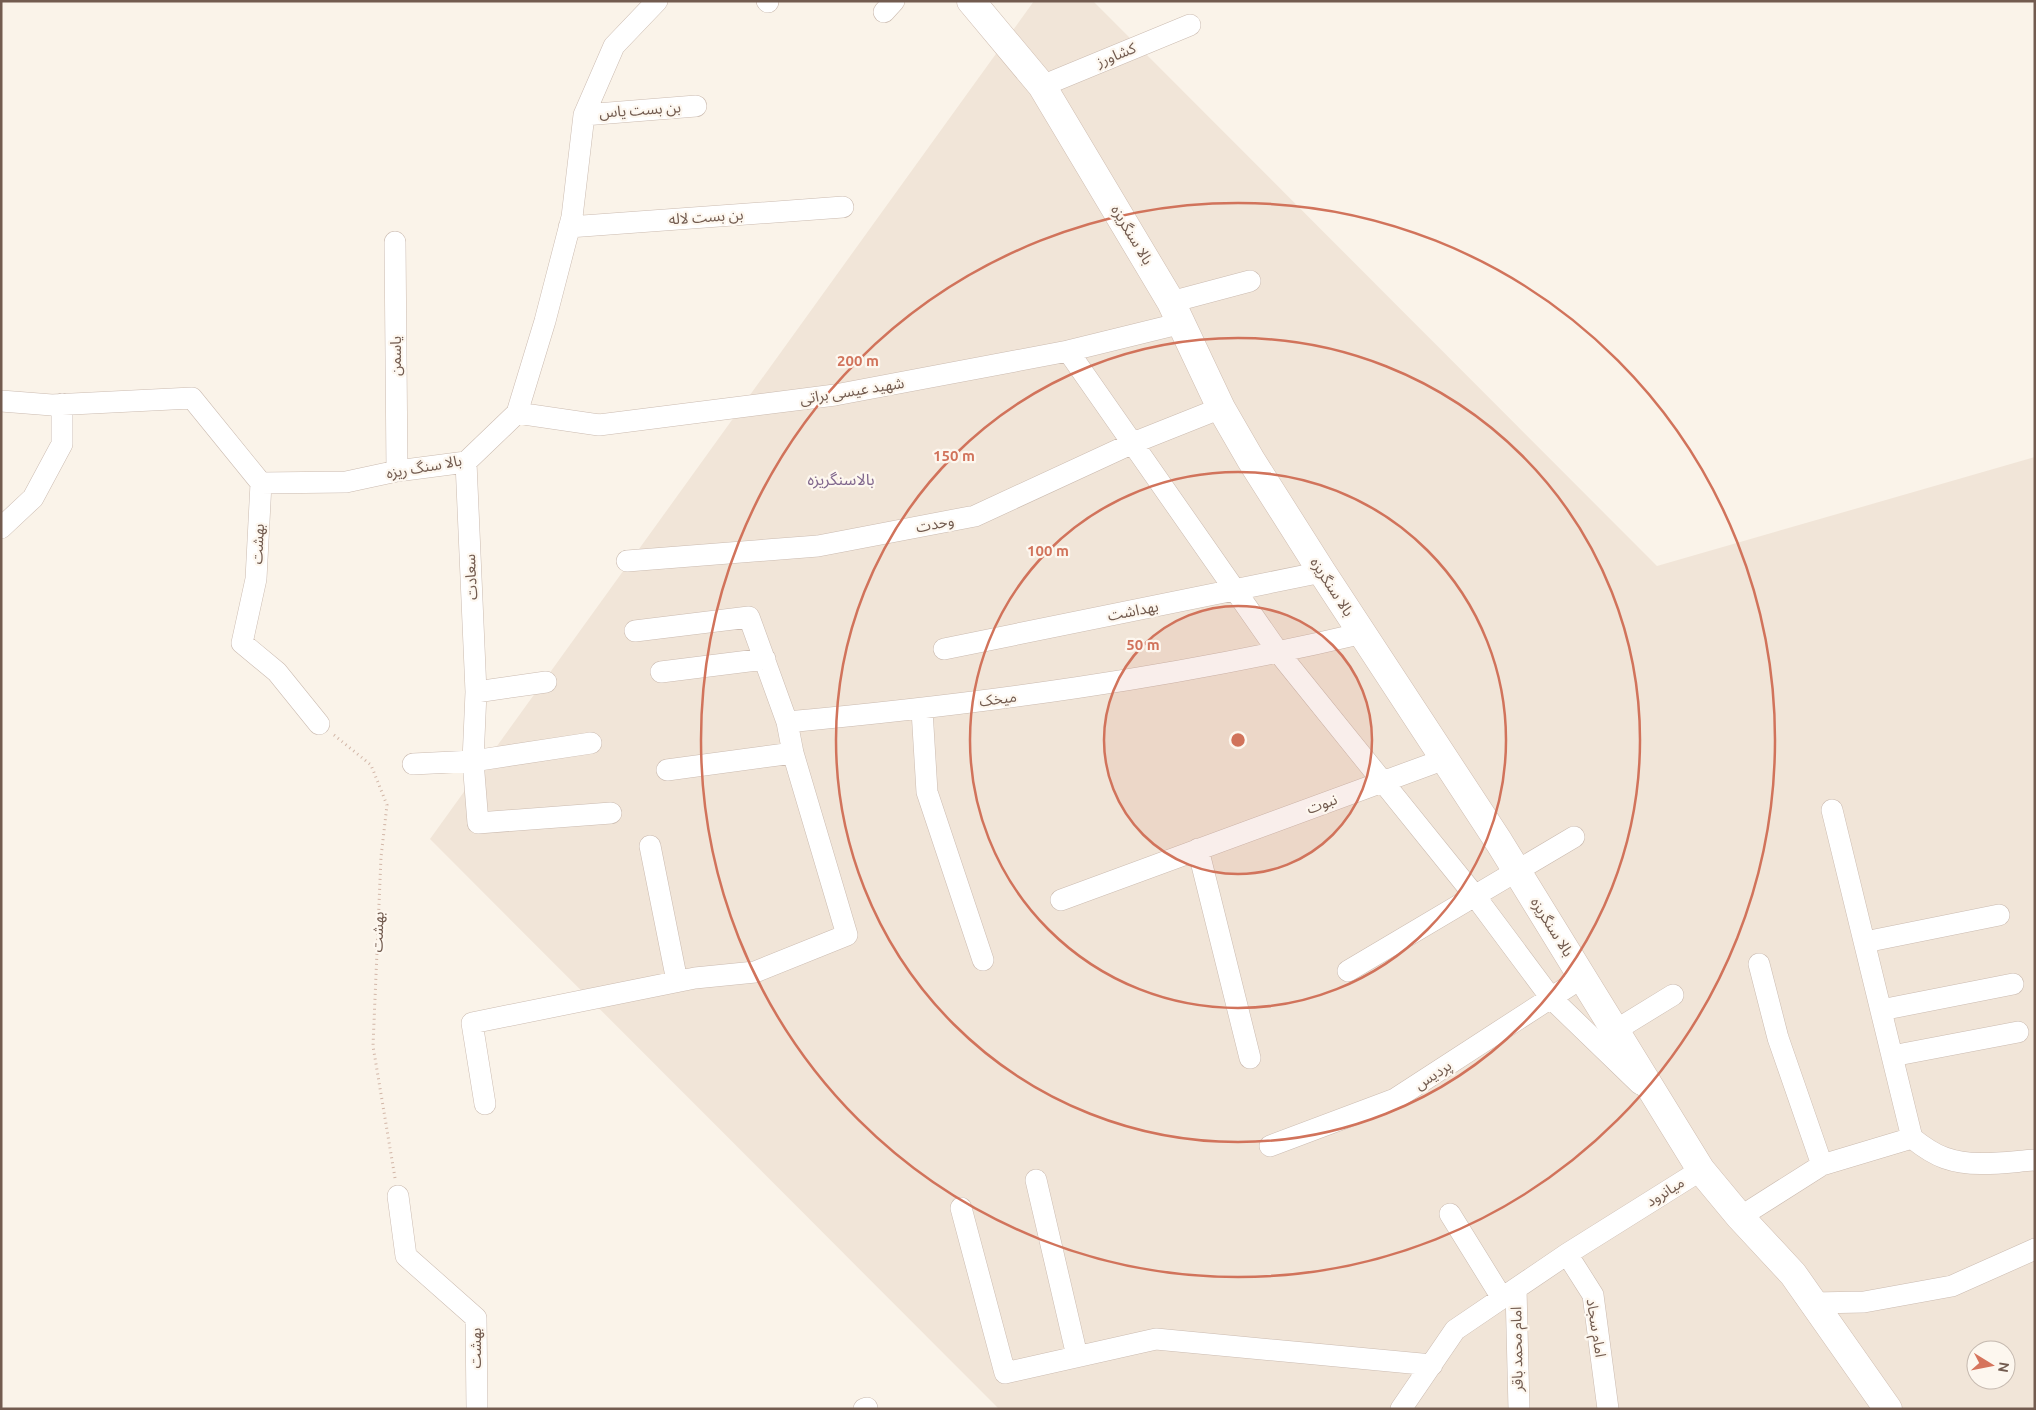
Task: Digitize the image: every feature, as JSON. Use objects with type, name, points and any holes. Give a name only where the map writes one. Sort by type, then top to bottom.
[{"type":"street","name":"بالا سنگ ریزه","points":[[261,483],[346,482],[397,471],[466,462],[517,413],[545,321],[569,227],[584,114],[614,46],[657,1]]},
{"type":"street","name":"بالا سنگریزه","points":[[972,1],[1042,86],[1177,312],[1221,408],[1251,460],[1517,871],[1701,1170]]},
{"type":"street","name":"کشاورز","points":[[1042,86],[1190,25]]},
{"type":"street","name":"بن بست یاس","points":[[584,114],[696,106]]},
{"type":"street","name":"بن بست لاله","points":[[569,227],[842,206]]},
{"type":"street","name":"یاسمن","points":[[395,242],[397,471]]},
{"type":"street","name":"شهید عیسی براتی","points":[[517,413],[599,425],[835,395],[1068,351],[1177,312],[1250,281]]},
{"type":"street","points":[[1068,351],[1279,653],[1476,896],[1550,998],[1658,1101]]},
{"type":"street","points":[[1,401],[62,404],[192,398],[261,483]]},
{"type":"street","points":[[1,528],[33,498],[62,444],[62,404]]},
{"type":"street","name":"وحدت","points":[[627,561],[818,546],[975,516],[1133,443],[1221,408]]},
{"type":"street","name":"سعادت","points":[[466,462],[476,692],[473,761],[478,824],[611,813]]},
{"type":"street","name":"بهشت","points":[[261,483],[256,579],[242,643],[277,672],[319,724]]},
{"type":"street","name":"بهداشت","points":[[944,649],[1322,572]]},
{"type":"street","points":[[485,1104],[472,1024],[677,981],[755,972],[799,956],[847,935],[793,753],[787,722],[749,617],[635,632]]},
{"type":"street","name":"میخک","points":[[787,722],[922,710],[1106,684],[1279,653],[1363,634]]},
{"type":"street","points":[[661,672],[764,659]]},
{"type":"street","points":[[476,692],[546,682]]},
{"type":"street","points":[[922,710],[927,792],[984,960]]},
{"type":"street","points":[[413,764],[473,761],[591,744]]},
{"type":"street","points":[[667,770],[793,753]]},
{"type":"street","name":"نبوت","points":[[1061,900],[1445,759]]},
{"type":"street","points":[[1832,810],[1912,1138],[1930,1151],[1945,1158],[1964,1162],[2035,1160]]},
{"type":"street","points":[[1348,971],[1574,837]]},
{"type":"street","points":[[650,846],[677,981]]},
{"type":"street","points":[[1198,849],[1250,1058]]},
{"type":"street","points":[[1864,942],[1999,915]]},
{"type":"street","points":[[1759,964],[1778,1038],[1822,1165]]},
{"type":"street","name":"پردیس","points":[[1270,1146],[1395,1099],[1583,977]]},
{"type":"street","points":[[1881,1010],[2013,984]]},
{"type":"street","points":[[1616,1030],[1673,996]]},
{"type":"street","points":[[1892,1056],[2018,1032]]},
{"type":"street","points":[[1740,1218],[1822,1165],[1912,1138]]},
{"type":"street","name":"میانرود","points":[[1401,1409],[1455,1330],[1567,1254],[1701,1170],[1740,1218],[1794,1274],[1888,1409]]},
{"type":"street","points":[[1036,1180],[1078,1356]]},
{"type":"street","name":"بهشت","points":[[398,1196],[406,1256],[476,1318],[477,1409]]},
{"type":"street","points":[[961,1208],[1005,1372],[1156,1339],[1432,1365]]},
{"type":"street","points":[[1450,1214],[1509,1294]]},
{"type":"street","points":[[1814,1303],[1864,1302],[1952,1286],[2035,1249]]},
{"type":"street","name":"امام سجاد","points":[[1567,1254],[1593,1295],[1608,1409]]},
{"type":"street","name":"امام محمد باقر","points":[[1509,1294],[1519,1409]]},
{"type":"path","name":"بهشت","points":[[319,724],[371,765],[387,805],[381,857],[373,1046],[398,1196]]},
{"type":"shaded area","points":[[1034,1],[1093,1],[1657,566],[2035,457],[2035,1409],[999,1409],[430,839]]},
{"type":"district","name":"بالاسنگریزه","points":[[841,479]]}]
